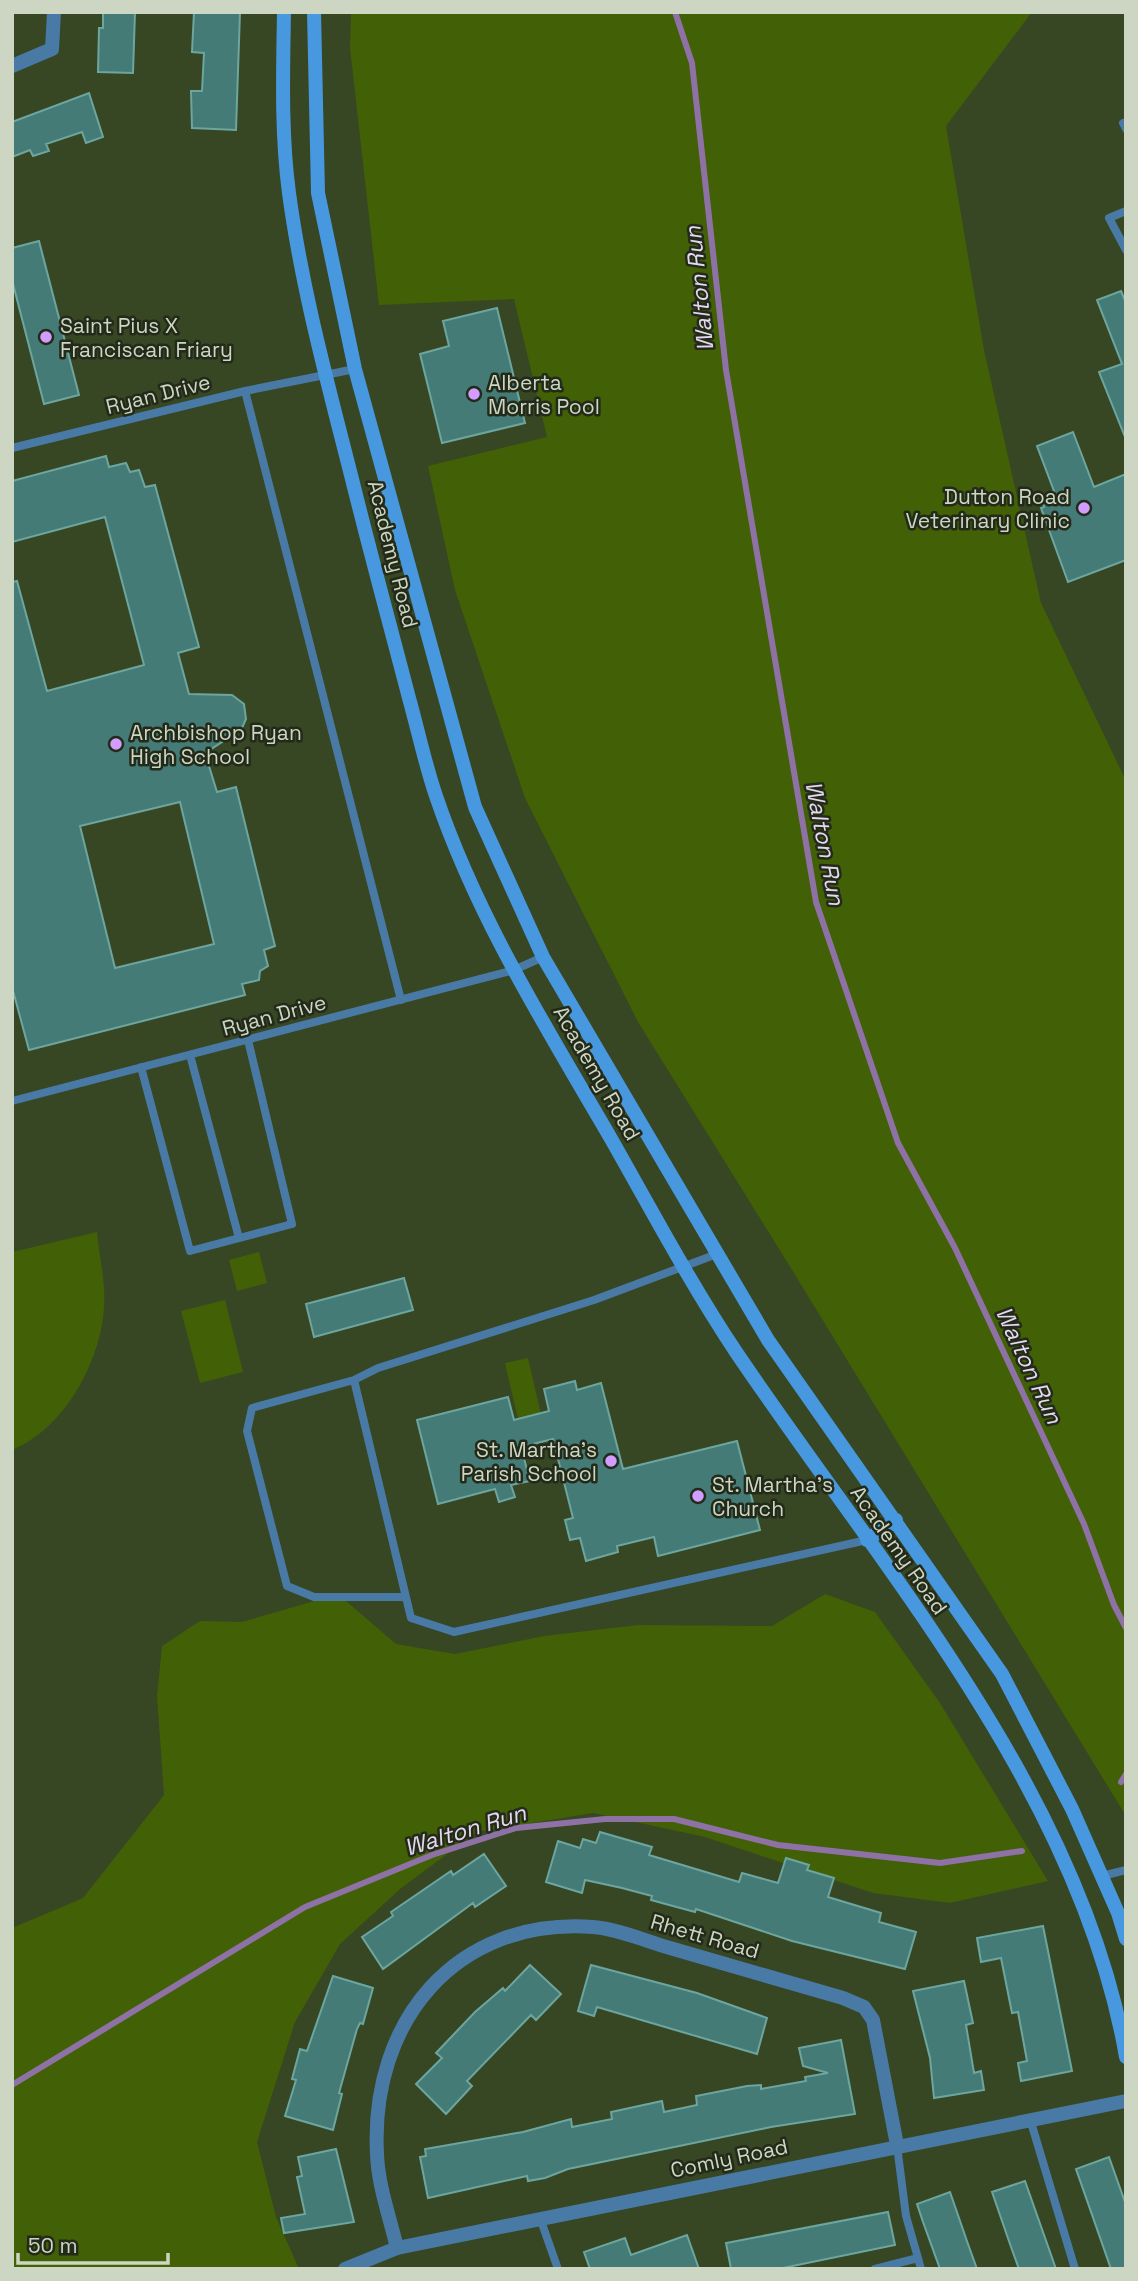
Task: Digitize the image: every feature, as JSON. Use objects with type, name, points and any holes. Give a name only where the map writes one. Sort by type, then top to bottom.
[{"type":"main road","name":"Academy Road","points":[[284,12],[282,92],[288,187],[305,293],[436,794],[474,894],[514,970],[731,1345],[947,1655],[1021,1772],[1057,1842],[1098,1951],[1119,2016],[1126,2057]]},
{"type":"main road","name":"Academy Road","points":[[314,12],[318,192],[355,369],[475,807],[543,957],[768,1340],[1002,1674],[1072,1809],[1126,1939]]},
{"type":"main road","points":[[867,1540],[896,1520]]},
{"type":"street","points":[[12,65],[52,49],[54,12]]},
{"type":"street","name":"Rhett Road","points":[[397,2248],[377,2156],[378,2098],[393,2046],[416,2006],[447,1968],[485,1946],[526,1930],[596,1927],[843,1998],[864,2007],[873,2020],[897,2145]]},
{"type":"street","name":"Comly Road","points":[[345,2269],[397,2248],[897,2145],[1126,2101]]},
{"type":"lane","points":[[1126,211],[1109,218],[1126,250]]},
{"type":"lane","name":"Ryan Drive","points":[[12,448],[245,391],[355,369]]},
{"type":"lane","points":[[245,391],[401,1000]]},
{"type":"lane","name":"Ryan Drive","points":[[12,1101],[514,970],[543,957]]},
{"type":"lane","points":[[141,1067],[190,1251],[292,1224],[248,1040]]},
{"type":"lane","points":[[190,1055],[239,1238]]},
{"type":"lane","points":[[405,1597],[314,1597],[287,1586],[247,1431],[253,1408],[354,1380],[378,1368],[686,1268],[717,1254]]},
{"type":"lane","points":[[354,1380],[411,1618],[454,1632],[867,1540]]},
{"type":"lane","points":[[1102,1876],[1126,1870]]},
{"type":"lane","points":[[1030,2119],[1075,2269]]},
{"type":"lane","points":[[897,2145],[906,2216],[921,2269]]},
{"type":"lane","points":[[540,2218],[558,2269]]},
{"type":"lane","points":[[876,2269],[918,2258]]},
{"type":"green space","points":[[351,12],[1032,12],[946,126],[984,350],[1041,603],[1126,781],[1126,1816],[638,1022],[525,798],[455,590],[428,466],[547,437],[514,299],[379,305],[350,48]]},
{"type":"green space","points":[[97,1232],[104,1307],[96,1350],[76,1391],[63,1410],[48,1427],[12,1450],[12,1252]]},
{"type":"green space","points":[[259,1252],[267,1283],[237,1291],[229,1260]]},
{"type":"green space","points":[[225,1300],[243,1372],[200,1383],[181,1311]]},
{"type":"green space","points":[[528,1358],[541,1414],[518,1419],[505,1363]]},
{"type":"green space","points":[[338,1594],[396,1644],[455,1654],[544,1636],[638,1625],[772,1626],[825,1594],[875,1612],[940,1703],[1048,1881],[950,1903],[873,1893],[705,1837],[593,1813],[477,1832],[400,1889],[340,1944],[295,2022],[257,2142],[276,2217],[299,2269],[12,2269],[12,1928],[83,1898],[164,1795],[157,1696],[162,1646],[200,1621],[242,1622]]},
{"type":"building","points":[[103,12],[135,12],[133,73],[98,72],[99,28],[103,28]]},
{"type":"building","points":[[194,12],[240,12],[236,130],[192,128],[191,91],[202,91],[204,53],[192,52]]},
{"type":"building","points":[[89,93],[103,137],[86,143],[82,132],[46,144],[49,151],[33,156],[30,150],[12,157],[12,122]]},
{"type":"building","name":"Saint Pius X Franciscan Friary","points":[[39,241],[79,395],[44,404],[12,280],[12,248]]},
{"type":"building","points":[[1121,291],[1126,303],[1125,437],[1099,372],[1122,364],[1097,300]]},
{"type":"building","name":"Alberta Morris Pool","points":[[497,308],[525,423],[442,443],[420,354],[449,346],[443,321]]},
{"type":"building","name":"Dutton Road Veterinary Clinic","points":[[1073,432],[1094,487],[1126,474],[1126,560],[1068,582],[1041,508],[1044,507],[1041,497],[1054,491],[1037,446]]},
{"type":"building","name":"Archbishop Ryan High School","points":[[106,456],[109,467],[126,463],[130,472],[139,470],[145,487],[155,485],[199,647],[178,653],[189,694],[232,695],[244,704],[246,719],[241,730],[205,753],[217,792],[236,787],[275,946],[264,950],[268,966],[260,971],[259,980],[242,984],[245,995],[29,1050],[12,987],[12,582],[17,581],[47,691],[144,665],[105,517],[12,542],[12,481]],"holes":[[[180,802],[214,944],[115,968],[80,826]]]},
{"type":"building","points":[[404,1278],[413,1310],[314,1337],[306,1304]]},
{"type":"building","points":[[575,1381],[577,1390],[601,1383],[623,1469],[737,1441],[760,1530],[658,1556],[654,1537],[617,1546],[618,1552],[586,1561],[580,1538],[570,1540],[565,1520],[573,1518],[553,1439],[521,1447],[530,1481],[511,1485],[515,1497],[499,1502],[495,1489],[438,1504],[417,1420],[508,1397],[514,1420],[549,1411],[544,1389]]},
{"type":"building","points":[[600,1832],[652,1847],[649,1855],[739,1882],[742,1873],[778,1883],[786,1858],[809,1865],[807,1870],[834,1878],[828,1897],[881,1913],[879,1922],[916,1932],[905,1969],[792,1941],[696,1909],[695,1912],[651,1900],[652,1896],[622,1888],[585,1880],[582,1893],[546,1882],[558,1841],[580,1848],[583,1839],[596,1843]]},
{"type":"building","points":[[484,1854],[506,1886],[475,1907],[473,1903],[383,1969],[362,1937],[393,1916],[391,1912],[451,1871],[453,1875]]},
{"type":"building","points":[[1043,1926],[1072,2071],[1021,2081],[1018,2063],[1027,2061],[1018,2012],[1012,2013],[1001,1958],[981,1962],[977,1938]]},
{"type":"building","points":[[530,1965],[561,1994],[536,2020],[531,2015],[467,2081],[472,2086],[446,2114],[416,2084],[442,2058],[436,2053],[475,2012],[503,1988],[505,1991]]},
{"type":"building","points":[[591,1965],[697,1993],[767,2018],[757,2054],[597,2007],[594,2016],[578,2011]]},
{"type":"building","points":[[333,1976],[373,1988],[363,2024],[360,2023],[357,2029],[339,2093],[342,2094],[333,2130],[285,2116],[296,2080],[292,2079],[300,2049],[307,2051]]},
{"type":"building","points":[[964,1981],[973,2023],[966,2025],[974,2073],[981,2071],[984,2090],[934,2098],[930,2058],[913,1991]]},
{"type":"building","points":[[841,2040],[855,2114],[771,2127],[568,2169],[545,2178],[528,2181],[527,2176],[428,2198],[420,2157],[426,2156],[425,2149],[523,2132],[571,2119],[572,2127],[612,2119],[611,2112],[662,2101],[664,2112],[697,2105],[696,2096],[747,2086],[761,2085],[761,2089],[806,2081],[805,2077],[828,2073],[803,2066],[799,2048]]},
{"type":"building","points":[[336,2149],[354,2222],[284,2233],[281,2218],[305,2214],[297,2177],[302,2176],[298,2157]]},
{"type":"building","points":[[1109,2157],[1126,2205],[1126,2269],[1111,2269],[1076,2169]]},
{"type":"building","points":[[1025,2181],[1056,2269],[1019,2269],[1011,2247],[992,2192]]},
{"type":"building","points":[[950,2192],[977,2269],[940,2269],[923,2222],[917,2204]]},
{"type":"building","points":[[888,2212],[895,2245],[778,2269],[731,2269],[726,2243]]},
{"type":"building","points":[[687,2235],[699,2269],[590,2269],[584,2252],[625,2238],[631,2255]]},
{"type":"waterway","name":"Walton Run","points":[[675,12],[692,63],[726,370],[816,902],[898,1143],[955,1248],[1084,1524],[1114,1605],[1126,1628]]},
{"type":"waterway","name":"Walton Run","points":[[1121,1782],[1126,1774]]},
{"type":"waterway","name":"Walton Run","points":[[12,2085],[305,1907],[432,1855],[516,1828],[605,1819],[674,1819],[778,1845],[940,1863],[1022,1851]]},
{"type":"place","name":"Saint Pius X Franciscan Friary","points":[[46,337]]},
{"type":"place","name":"Alberta Morris Pool","points":[[474,394]]},
{"type":"place","name":"Dutton Road Veterinary Clinic","points":[[1084,508]]},
{"type":"place","name":"Archbishop Ryan High School","points":[[116,744]]},
{"type":"place","name":"St. Martha's Parish School","points":[[611,1461]]},
{"type":"place","name":"St. Martha's Church","points":[[698,1496]]}]
